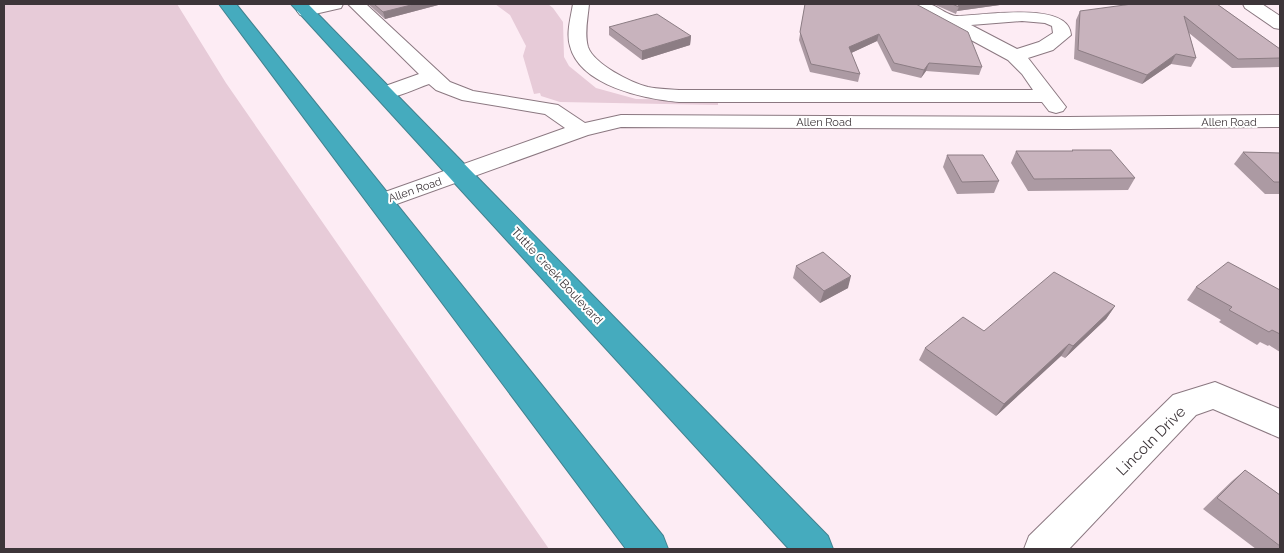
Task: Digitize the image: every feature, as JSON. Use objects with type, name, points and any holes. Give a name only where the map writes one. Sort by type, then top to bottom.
[{"type":"highway","points":[[226,4],[649,549]]},
{"type":"highway","name":"Tuttle Creek Boulevard","points":[[303,8],[814,549]]},
{"type":"street","points":[[303,8],[336,4]]},
{"type":"street","points":[[356,4],[443,86],[468,96],[551,109],[581,130]]},
{"type":"street","points":[[580,4],[578,46],[582,55],[598,70],[617,81],[644,92],[679,96],[1047,96]]},
{"type":"street","points":[[918,4],[1015,56],[1029,70],[1068,123]]},
{"type":"street","points":[[1251,4],[1280,24]]},
{"type":"street","points":[[951,22],[1030,16],[1050,17],[1058,21],[1061,26],[1062,35],[1046,46],[1015,56]]},
{"type":"street","points":[[384,93],[433,76]]},
{"type":"street","points":[[738,96],[743,121]]},
{"type":"street","name":"Allen Road","points":[[380,202],[581,130],[621,121],[1280,122]]},
{"type":"street","name":"Lincoln Drive","points":[[1043,549],[1185,405],[1215,395],[1280,424]]},
{"type":"shaded area","points":[[4,4],[177,4],[226,83],[549,549],[4,549]]},
{"type":"shaded area","points":[[495,4],[548,4],[553,8],[563,22],[564,57],[569,66],[596,88],[636,99],[718,100],[718,105],[560,102],[541,96],[540,93],[534,94],[523,56],[526,46],[510,15]]},
{"type":"building","points":[[374,4],[415,4],[383,12]]},
{"type":"building","points":[[805,4],[916,4],[968,32],[982,67],[929,63],[924,70],[894,63],[879,34],[849,47],[860,74],[811,64],[800,32]]},
{"type":"building","points":[[1132,4],[1217,4],[1280,49],[1280,58],[1238,59],[1184,16],[1196,58],[1176,54],[1147,75],[1078,50],[1080,11]]},
{"type":"building","points":[[657,14],[691,36],[642,51],[609,27]]},
{"type":"building","points":[[1111,150],[1135,178],[1034,179],[1016,151]]},
{"type":"building","points":[[1243,152],[1280,153],[1280,182],[1274,182]]},
{"type":"building","points":[[947,155],[983,155],[999,181],[962,182]]},
{"type":"building","points":[[823,252],[851,276],[824,291],[796,266]]},
{"type":"building","points":[[1228,262],[1280,290],[1280,334],[1272,330],[1269,332],[1229,310],[1232,307],[1196,287]]},
{"type":"building","points":[[1054,272],[1115,306],[1073,346],[1069,344],[1004,404],[925,348],[963,317],[984,331]]},
{"type":"building","points":[[1245,470],[1280,495],[1280,546],[1217,498]]}]
